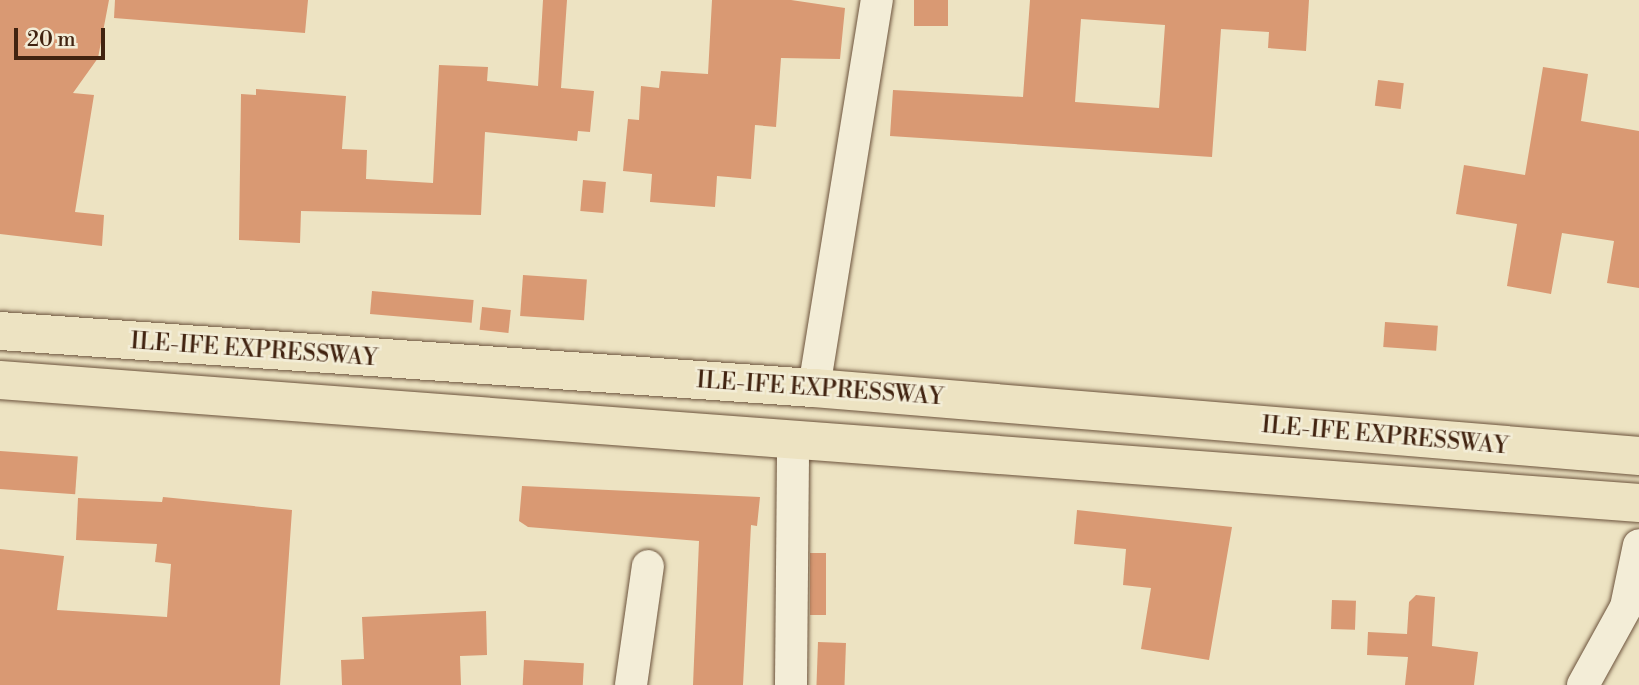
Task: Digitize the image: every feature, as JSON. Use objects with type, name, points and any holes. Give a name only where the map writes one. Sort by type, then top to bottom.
[{"type":"main road","name":"ILE-IFE EXPRESSWAY","points":[[0,331],[814,388],[1639,456]]},
{"type":"main road","name":"ILE-IFE EXPRESSWAY","points":[[0,380],[793,437],[1639,503]]},
{"type":"main road","points":[[1366,433],[1367,482]]},
{"type":"street","points":[[814,388],[877,0]]},
{"type":"street","points":[[791,685],[793,437]]},
{"type":"street","points":[[1583,685],[1626,607],[1639,545]]},
{"type":"street","points":[[631,685],[648,566]]},
{"type":"building","points":[[0,0],[109,0],[98,58],[73,93],[94,95],[75,212],[104,215],[102,246],[0,234]]},
{"type":"building","points":[[115,0],[308,0],[305,33],[114,18]]},
{"type":"building","points":[[543,0],[567,0],[561,88],[594,91],[590,132],[578,131],[577,141],[485,132],[481,215],[301,211],[300,243],[239,240],[241,94],[256,95],[256,89],[346,96],[342,149],[367,150],[366,179],[433,183],[439,65],[488,67],[487,81],[538,86]]},
{"type":"building","points":[[712,0],[791,0],[845,8],[840,59],[781,58],[776,127],[755,125],[751,179],[717,176],[715,207],[650,202],[652,174],[623,171],[628,119],[639,120],[641,86],[659,88],[661,71],[708,74]]},
{"type":"building","points":[[914,0],[948,0],[948,26],[914,26]]},
{"type":"building","points":[[1030,0],[1309,0],[1306,51],[1268,48],[1269,32],[1221,29],[1212,157],[890,136],[893,90],[1023,97]],"holes":[[[1082,5],[1081,19],[1165,25],[1159,108],[1075,102]]]},
{"type":"building","points":[[1543,67],[1588,74],[1581,121],[1639,131],[1639,288],[1607,283],[1614,241],[1562,233],[1551,294],[1507,286],[1517,224],[1456,214],[1464,165],[1525,175]]},
{"type":"building","points":[[1378,80],[1404,83],[1401,109],[1375,106]]},
{"type":"building","points":[[583,180],[606,182],[603,213],[580,211]]},
{"type":"building","points":[[523,275],[587,279],[584,320],[520,316]]},
{"type":"building","points":[[372,291],[474,300],[472,323],[370,314]]},
{"type":"building","points":[[482,307],[511,310],[508,333],[480,330]]},
{"type":"building","points":[[1385,322],[1438,326],[1436,351],[1383,347]]},
{"type":"building","points":[[0,451],[78,456],[75,494],[0,489]]},
{"type":"building","points":[[522,486],[760,497],[757,526],[751,525],[743,685],[693,685],[699,541],[528,527],[519,521]]},
{"type":"building","points":[[163,497],[292,510],[280,685],[0,685],[0,549],[64,556],[57,610],[167,617],[171,564],[155,562],[157,544],[76,540],[78,498],[162,502]]},
{"type":"building","points":[[1077,510],[1232,527],[1209,660],[1141,649],[1151,588],[1123,585],[1126,549],[1074,544]]},
{"type":"building","points":[[810,553],[826,553],[826,615],[810,615]]},
{"type":"building","points":[[1416,595],[1435,597],[1432,646],[1478,652],[1474,685],[1405,685],[1408,657],[1367,655],[1368,632],[1407,634],[1409,602]]},
{"type":"building","points":[[1332,600],[1356,601],[1355,630],[1331,629]]},
{"type":"building","points":[[486,611],[487,655],[460,656],[461,685],[342,685],[341,660],[364,659],[362,617]]},
{"type":"building","points":[[818,642],[846,643],[845,685],[816,685]]},
{"type":"building","points":[[524,660],[584,663],[583,685],[523,685]]}]
